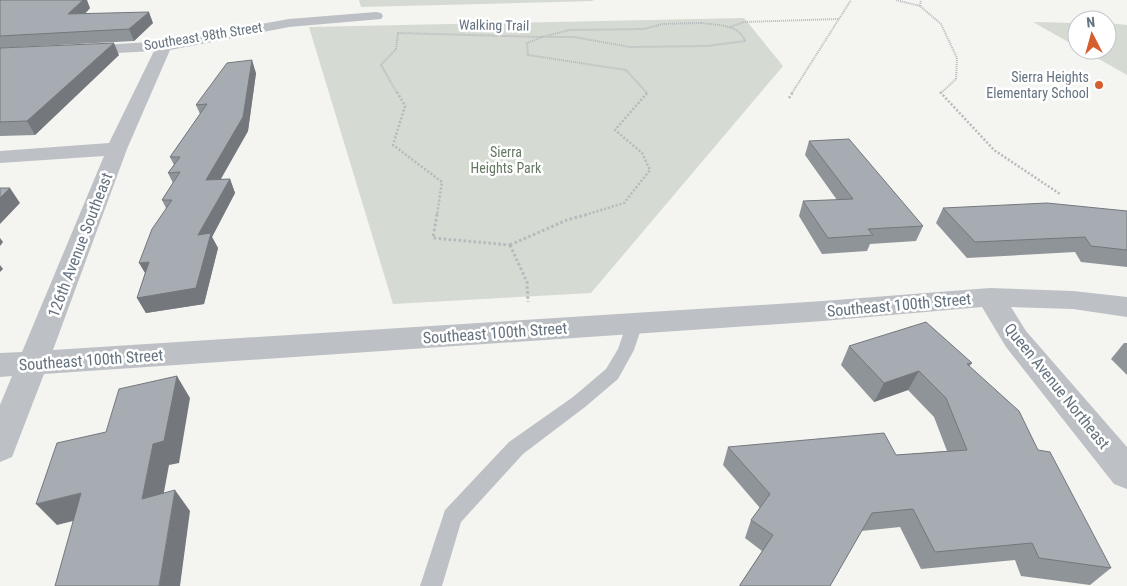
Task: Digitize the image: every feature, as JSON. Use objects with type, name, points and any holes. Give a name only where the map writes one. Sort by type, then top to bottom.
[{"type":"street","name":"Southeast 98th Street","points":[[68,50],[164,46],[289,23],[376,16]]},
{"type":"street","name":"126th Avenue Southeast","points":[[0,447],[117,149],[164,46]]},
{"type":"street","points":[[0,157],[117,149]]},
{"type":"street","name":"Southeast 100th Street","points":[[0,365],[635,324],[990,297],[1073,300],[1127,307]]},
{"type":"street","name":"Queen Avenue Northeast","points":[[990,297],[1016,339],[1127,473]]},
{"type":"lane","points":[[431,586],[452,518],[516,448],[579,402],[612,374],[626,350],[635,324]]},
{"type":"path","points":[[789,98],[851,0]]},
{"type":"path","points":[[896,0],[920,6],[941,24],[957,58],[956,79],[940,92],[994,150],[1060,194]]},
{"type":"path","points":[[920,6],[921,0]]},
{"type":"path","points":[[730,27],[744,22],[839,20]]},
{"type":"path","points":[[701,23],[730,27],[743,35],[745,41],[707,46],[630,47],[574,37],[542,36],[570,30],[644,29],[663,24],[701,23]]},
{"type":"path","name":"Walking Trail","points":[[398,33],[542,36],[527,43],[528,55],[626,70],[648,92],[615,130],[642,153],[650,170],[624,203],[566,220],[510,245],[433,238],[442,182],[393,145],[405,106],[381,65],[396,49],[398,33]]},
{"type":"path","points":[[510,245],[527,282],[529,330]]},
{"type":"green space","points":[[359,0],[592,0],[594,1],[361,7]]},
{"type":"green space","name":"Sierra Heights Park","points":[[744,18],[783,66],[591,293],[393,304],[309,27]]},
{"type":"green space","points":[[1033,22],[1067,23],[1067,41]]},
{"type":"green space","points":[[1117,24],[1127,25],[1127,75],[1101,60],[1117,60]]},
{"type":"building","points":[[0,0],[83,0],[68,14],[149,12],[129,29],[0,36]]},
{"type":"building","points":[[114,43],[27,121],[0,122],[0,48]]},
{"type":"building","points":[[252,60],[243,117],[206,180],[230,179],[198,235],[211,233],[196,288],[137,298],[149,262],[139,263],[152,229],[172,200],[162,200],[180,172],[168,173],[180,157],[170,157],[207,104],[196,105],[227,63]]},
{"type":"building","points":[[849,139],[923,226],[868,229],[873,235],[828,238],[803,201],[853,199],[809,141]]},
{"type":"building","points":[[0,188],[10,188],[0,198]]},
{"type":"building","points":[[1047,203],[1127,211],[1127,250],[1091,246],[1085,237],[975,242],[943,208]]},
{"type":"building","points":[[926,322],[972,363],[967,364],[1019,411],[1038,450],[1050,452],[1111,568],[1039,558],[1032,543],[935,552],[913,509],[872,513],[830,586],[741,586],[773,535],[751,520],[770,494],[728,447],[884,433],[896,455],[967,450],[946,398],[919,371],[884,383],[849,346]]},
{"type":"building","points":[[177,376],[164,441],[153,444],[142,499],[175,490],[159,586],[55,586],[81,493],[36,504],[57,443],[106,432],[119,389]]},
{"type":"place","name":"Sierra Heights Elementary School","points":[[1099,85]]}]
